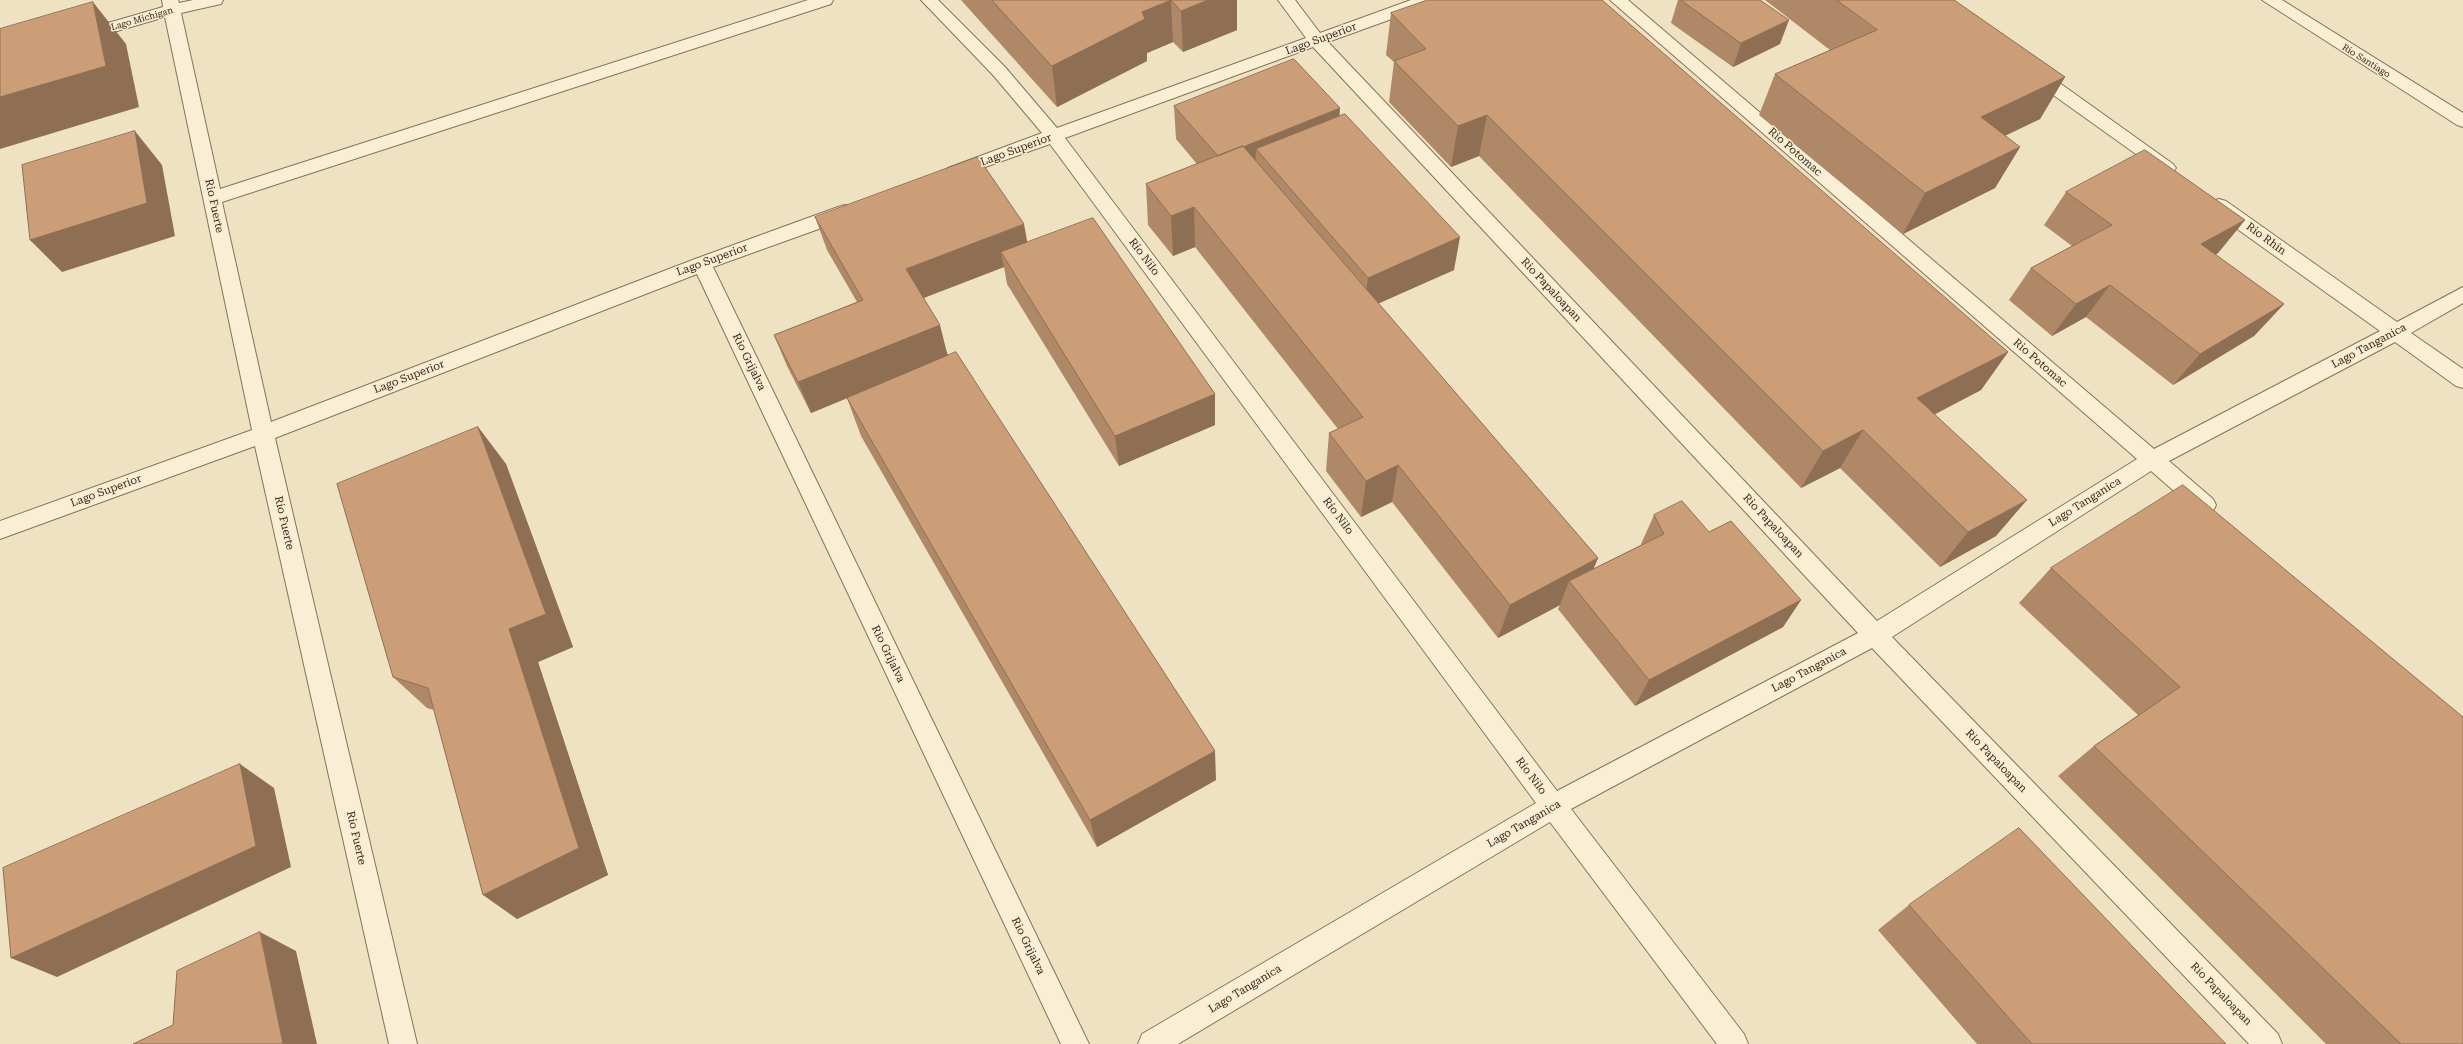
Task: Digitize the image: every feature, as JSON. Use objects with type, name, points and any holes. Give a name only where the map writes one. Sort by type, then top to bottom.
[{"type":"street","name":"Lago Michigan","points":[[67,41],[171,5],[215,0]]},
{"type":"street","points":[[212,198],[826,0]]},
{"type":"street","name":"Río Nilo","points":[[929,0],[999,71],[1054,136],[1553,806],[1734,1044]]},
{"type":"street","name":"Rio Papaloapan","points":[[1286,0],[1317,40],[1875,635],[2268,1044]]},
{"type":"street","name":"Lago Superior","points":[[934,179],[1427,0]]},
{"type":"street","name":"Rio Potomac","points":[[1618,0],[2218,516]]},
{"type":"street","name":"Rio Santiago","points":[[2270,0],[2463,121]]},
{"type":"street","name":"Rio Fuerte","points":[[171,5],[263,434],[404,1044]]},
{"type":"street","points":[[2022,65],[2183,180]]},
{"type":"street","name":"Rio Rhin","points":[[2203,194],[2463,380]]},
{"type":"street","name":"Lago Superior","points":[[0,530],[263,434],[702,264],[859,206]]},
{"type":"street","name":"Rio Grijalva","points":[[702,264],[1075,1044]]},
{"type":"street","name":"Lago Tanganica","points":[[1152,1044],[1553,806],[1875,635],[2152,460],[2396,332],[2463,294]]},
{"type":"building","points":[[992,0],[1171,0],[1142,12],[1145,19],[1052,66]]},
{"type":"building","points":[[1171,0],[1208,0],[1181,11]]},
{"type":"building","points":[[1428,0],[1602,0],[2008,352],[1917,398],[2027,500],[1968,532],[1863,430],[1823,451],[1487,115],[1458,126],[1394,61],[1426,49],[1391,13]]},
{"type":"building","points":[[1681,0],[1760,0],[1789,20],[1741,43]]},
{"type":"building","points":[[1837,0],[1954,0],[2065,77],[1981,117],[2020,147],[1925,193],[1775,74],[1877,30]]},
{"type":"building","points":[[93,2],[106,66],[0,97],[0,29]]},
{"type":"building","points":[[1294,59],[1340,108],[1218,156],[1174,106]]},
{"type":"building","points":[[1345,114],[1460,237],[1368,278],[1256,149]]},
{"type":"building","points":[[135,131],[147,203],[30,240],[22,165]]},
{"type":"building","points":[[1243,146],[1598,558],[1510,605],[1398,465],[1366,481],[1329,433],[1363,417],[1194,207],[1171,216],[1146,184]]},
{"type":"building","points":[[2145,150],[2245,220],[2201,244],[2284,304],[2200,354],[2110,285],[2076,304],[2031,268],[2112,225],[2066,192]]},
{"type":"building","points":[[978,157],[1024,224],[906,269],[940,325],[798,382],[774,335],[863,300],[815,217]]},
{"type":"building","points":[[1093,218],[1215,394],[1115,436],[1001,252]]},
{"type":"building","points":[[956,352],[1215,751],[1090,820],[847,398]]},
{"type":"building","points":[[478,427],[546,614],[509,629],[579,848],[483,895],[428,688],[393,677],[337,484]]},
{"type":"building","points":[[2183,485],[2463,717],[2463,1044],[2401,1044],[2094,746],[2180,687],[2051,568]]},
{"type":"building","points":[[1682,501],[1709,532],[1731,521],[1801,600],[1649,680],[1569,581],[1664,534],[1654,515]]},
{"type":"building","points":[[240,764],[256,846],[11,958],[3,868]]},
{"type":"building","points":[[2019,828],[2226,1044],[2032,1044],[1909,905]]},
{"type":"building","points":[[260,932],[283,1044],[133,1044],[173,1025],[177,971]]}]
